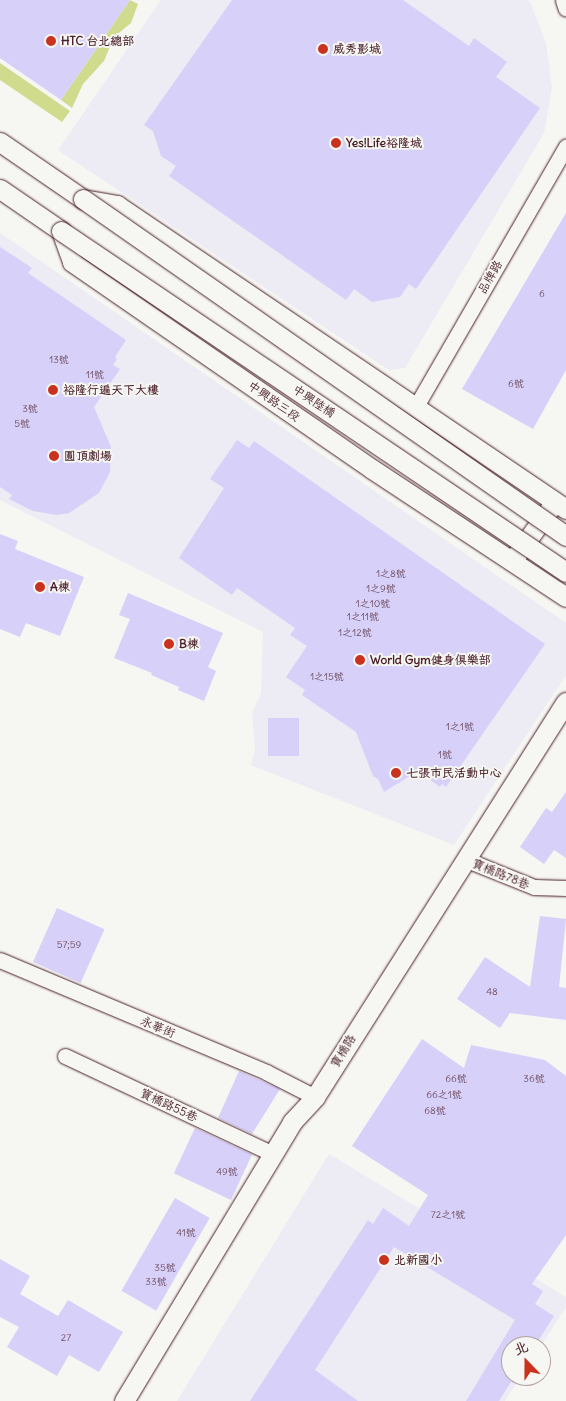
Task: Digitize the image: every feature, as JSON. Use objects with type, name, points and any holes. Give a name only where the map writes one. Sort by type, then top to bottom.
[{"type":"street","points":[[563,0],[566,9]]},
{"type":"street","points":[[0,142],[566,536]]},
{"type":"street","name":"品牌路","points":[[415,408],[566,146]]},
{"type":"street","points":[[0,189],[61,231]]},
{"type":"street","points":[[83,199],[117,206],[560,505],[512,561]]},
{"type":"street","name":"中興路三段","points":[[61,231],[72,262],[566,597]]},
{"type":"street","name":"中興陸橋","points":[[61,231],[566,572]]},
{"type":"street","name":"寶橋路","points":[[124,1401],[292,1122],[315,1097],[362,1019],[467,860],[566,702]]},
{"type":"street","name":"寶橋路78巷","points":[[467,860],[534,887],[566,888]]},
{"type":"street","name":"永華街","points":[[0,960],[266,1072],[315,1097]]},
{"type":"street","name":"寶橋路55巷","points":[[65,1056],[273,1154]]},
{"type":"shaded area","name":"Yes!Life裕隆城","points":[[161,0],[528,0],[531,4],[546,43],[552,87],[544,133],[405,368],[389,370],[58,150]]},
{"type":"shaded area","points":[[0,233],[566,623],[566,675],[454,845],[251,765],[255,750],[252,713],[261,693],[263,632],[0,500]]},
{"type":"shaded area","name":"北新國小","points":[[329,1154],[566,1297],[566,1307],[547,1336],[501,1336],[501,1386],[515,1386],[505,1401],[177,1401]]},
{"type":"green space","points":[[130,0],[138,4],[131,23],[114,37],[104,61],[83,84],[72,108],[61,100]]},
{"type":"green space","points":[[0,63],[70,111],[62,122],[0,80]]},
{"type":"building","name":"HTC 台北總部","points":[[0,0],[130,0],[61,100],[0,58]]},
{"type":"building","name":"Yes!Life裕隆城","points":[[232,0],[403,0],[469,46],[474,38],[507,62],[496,77],[540,108],[416,289],[409,284],[400,297],[372,302],[354,289],[346,300],[169,176],[176,166],[161,156],[153,131],[144,125]]},
{"type":"building","points":[[566,213],[566,370],[533,429],[462,389]]},
{"type":"building","name":"裕隆行遍天下大樓","points":[[0,247],[32,268],[28,273],[126,340],[115,357],[117,359],[113,365],[120,369],[94,407],[111,447],[110,472],[99,493],[69,513],[57,515],[33,511],[9,499],[12,495],[0,487]]},
{"type":"building","points":[[237,440],[249,448],[254,441],[545,644],[446,787],[442,784],[440,787],[418,771],[384,792],[378,779],[373,776],[356,732],[302,695],[305,690],[286,677],[307,646],[290,635],[295,628],[237,588],[232,595],[179,558],[224,488],[210,479]]},
{"type":"building","name":"A棟","points":[[0,534],[18,541],[15,549],[84,577],[60,636],[26,623],[20,637],[0,629]]},
{"type":"building","name":"B棟","points":[[128,593],[223,633],[208,667],[216,671],[204,701],[178,690],[179,687],[151,675],[152,673],[114,658],[130,619],[119,615]]},
{"type":"building","points":[[268,718],[299,718],[299,756],[268,756]]},
{"type":"building","points":[[566,792],[566,858],[554,850],[544,864],[520,847],[546,808],[552,812]]},
{"type":"building","points":[[57,908],[105,929],[81,983],[33,962]]},
{"type":"building","points":[[540,916],[566,919],[559,987],[566,988],[566,1020],[510,1013],[500,1028],[457,999],[485,957],[530,987]]},
{"type":"building","points":[[422,1039],[464,1068],[471,1045],[545,1060],[566,1076],[566,1235],[532,1284],[543,1291],[535,1304],[554,1316],[541,1336],[505,1336],[515,1320],[394,1247],[315,1370],[358,1401],[250,1401],[368,1220],[373,1224],[383,1208],[409,1226],[428,1195],[352,1146]]},
{"type":"building","points":[[239,1071],[280,1089],[252,1134],[218,1118]]},
{"type":"building","points":[[195,1128],[252,1155],[231,1200],[174,1173]]},
{"type":"building","points":[[175,1198],[210,1218],[156,1311],[122,1291]]},
{"type":"building","points":[[0,1259],[30,1276],[20,1294],[58,1316],[68,1300],[123,1332],[99,1372],[69,1355],[57,1376],[7,1347],[19,1327],[0,1317]]},
{"type":"building","points":[[501,1343],[501,1386],[508,1386],[499,1401],[466,1401]]},
{"type":"place","name":"HTC 台北總部","points":[[51,41]]},
{"type":"place","name":"威秀影城","points":[[323,49]]},
{"type":"place","name":"Yes!Life裕隆城","points":[[336,143]]},
{"type":"place","name":"裕隆行遍天下大樓","points":[[53,390]]},
{"type":"place","name":"圓頂劇場","points":[[54,456]]},
{"type":"place","name":"A棟","points":[[40,587]]},
{"type":"place","name":"B棟","points":[[169,644]]},
{"type":"place","name":"World Gym健身俱樂部","points":[[360,660]]},
{"type":"place","name":"七張市民活動中心","points":[[396,773]]},
{"type":"place","name":"北新國小","points":[[384,1260]]}]
